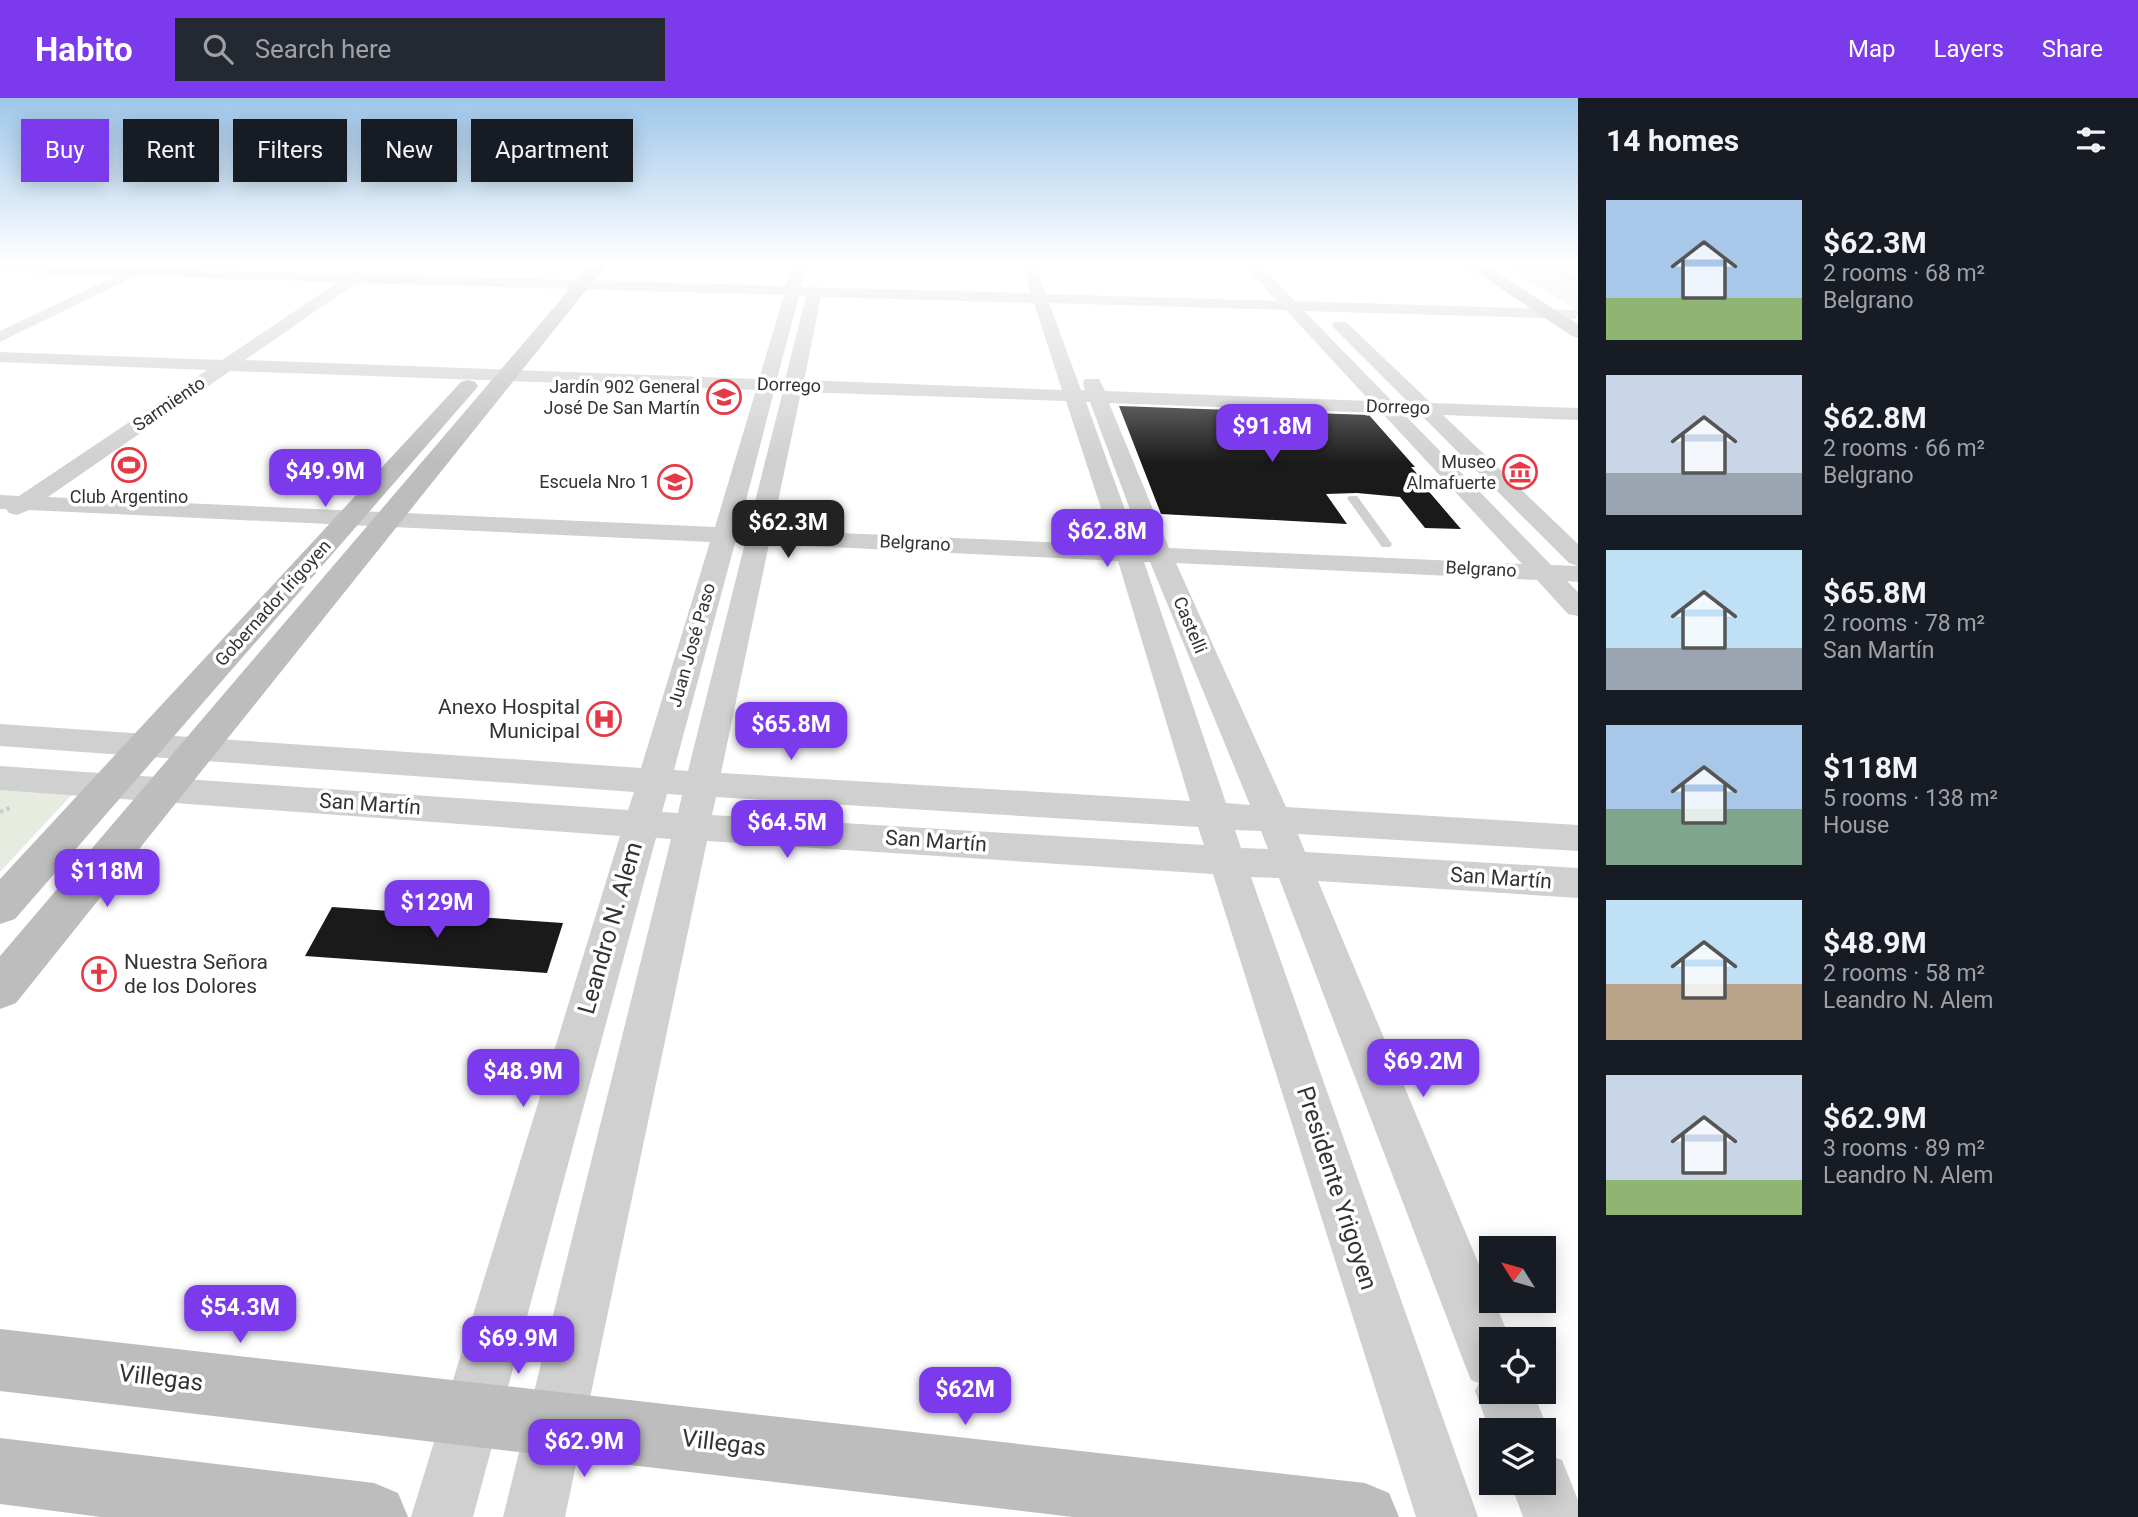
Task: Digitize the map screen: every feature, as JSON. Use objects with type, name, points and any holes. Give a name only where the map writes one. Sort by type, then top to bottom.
[{"type":"street","name":"Sarmiento","points":[[50,486],[263,330]]},
{"type":"street","name":"Sarmiento","points":[[222,358],[245,352],[274,330]]},
{"type":"street","name":"Gobernador Irigoyen","points":[[0,907],[356,510],[499,368],[531,330]]},
{"type":"street","name":"Juan José Paso","points":[[646,802],[768,378],[787,330]]},
{"type":"street","name":"Juan José Paso","points":[[698,805],[795,379],[801,330]]},
{"type":"street","name":"Castelli","points":[[1063,330],[1082,389],[1124,542],[1220,838]]},
{"type":"street","points":[[1314,330],[1578,608]]},
{"type":"street","points":[[1345,330],[1577,560]]},
{"type":"street","name":"Dorrego","points":[[0,344],[222,358],[1380,399],[1425,408],[1578,414]]},
{"type":"street","name":"Dorrego","points":[[245,352],[499,368]]},
{"type":"street","name":"Dorrego","points":[[0,357],[199,364],[222,358]]},
{"type":"street","name":"Sarmiento","points":[[62,454],[199,364]]},
{"type":"street","name":"Gobernador Irigoyen","points":[[4,978],[165,790],[396,512],[499,368]]},
{"type":"street","name":"Castelli","points":[[1082,389],[1155,543],[1292,864]]},
{"type":"street","name":"Dorrego","points":[[1380,399],[1410,393],[1578,399]]},
{"type":"street","name":"Belgrano","points":[[8,494],[50,486],[356,510]]},
{"type":"street","points":[[0,520],[8,494]]},
{"type":"street","name":"Belgrano","points":[[8,494],[1124,542],[1386,544],[1524,551],[1577,560]]},
{"type":"street","name":"Belgrano","points":[[1155,543],[1544,572],[1577,560]]},
{"type":"street","name":"San Martín","points":[[0,735],[199,749],[646,802]]},
{"type":"street","name":"San Martín","points":[[0,778],[165,790],[646,802],[1220,838],[1292,864],[1578,883]]},
{"type":"street","name":"Leandro N. Alem","points":[[442,1517],[646,802]]},
{"type":"street","points":[[534,1517],[698,805]]},
{"type":"street","name":"San Martín","points":[[698,805],[1220,838],[1274,819],[1578,838]]},
{"type":"street","name":"Presidente Yrigoyen","points":[[1220,838],[1447,1517]]},
{"type":"street","points":[[1292,864],[1479,1330]]},
{"type":"street","name":"Villegas","points":[[0,1360],[1365,1517]]},
{"type":"street","points":[[0,1471],[374,1517]]},
{"type":"street","points":[[1545,1495],[1554,1517]]},
{"type":"lane","points":[[1353,498],[1386,544]]},
{"type":"shaded area","points":[[0,783],[78,788],[0,872]]},
{"type":"building","points":[[1119,406],[1369,415],[1415,467],[1411,467],[1461,529],[1425,528],[1400,497],[1357,493],[1326,494],[1347,524],[1161,514]]},
{"type":"building","points":[[332,907],[563,923],[547,973],[305,956]]},
{"type":"place","name":"Jardín 902 General José De San Martín","points":[[724,397]]},
{"type":"place","name":"Club Argentino","points":[[129,465]]},
{"type":"place","name":"Museo Almafuerte","points":[[1520,472]]},
{"type":"place","name":"Escuela Nro 1","points":[[675,482]]},
{"type":"place","name":"Anexo Hospital Municipal","points":[[604,719]]},
{"type":"place","name":"Nuestra Señora de los Dolores","points":[[99,974]]}]
